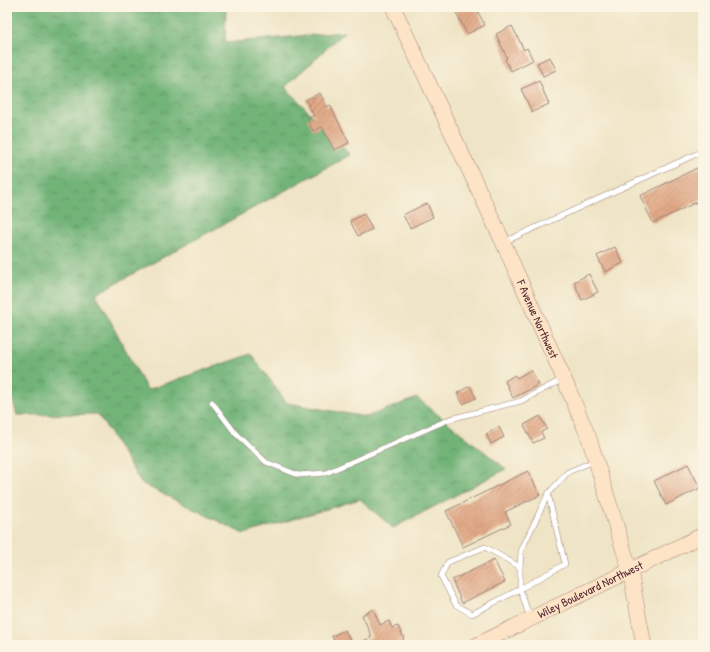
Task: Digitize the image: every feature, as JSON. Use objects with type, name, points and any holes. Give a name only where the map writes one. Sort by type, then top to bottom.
[{"type":"main road","name":"F Avenue Northwest","points":[[394,7],[503,242],[564,378],[589,438],[630,571],[644,645]]},
{"type":"main road","name":"Wiley Boulevard Northwest","points":[[477,645],[703,535]]},
{"type":"lane","points":[[503,242],[703,150]]},
{"type":"lane","points":[[212,402],[236,434],[266,462],[298,475],[326,472],[450,419],[521,401],[564,378]]},
{"type":"lane","points":[[531,619],[520,589],[521,551],[548,494],[568,472],[596,460]]},
{"type":"lane","points":[[520,567],[484,547],[448,562],[441,576],[456,604],[472,614],[565,564],[548,494]]},
{"type":"green space","points":[[7,7],[104,7],[160,12],[164,7],[226,7],[225,43],[344,32],[285,87],[350,155],[96,294],[147,390],[251,354],[287,403],[366,417],[417,398],[506,469],[393,528],[360,499],[244,534],[141,483],[98,414],[17,415],[7,380]]},
{"type":"building","points":[[453,7],[475,7],[485,25],[467,34]]},
{"type":"building","points":[[512,26],[524,50],[527,48],[533,60],[511,71],[496,34]]},
{"type":"building","points":[[550,57],[556,70],[543,76],[537,63]]},
{"type":"building","points":[[539,81],[549,104],[532,112],[521,89]]},
{"type":"building","points":[[320,93],[327,107],[330,105],[349,143],[334,150],[322,127],[313,131],[307,119],[314,116],[306,100]]},
{"type":"building","points":[[703,165],[703,199],[653,223],[640,196]]},
{"type":"building","points":[[427,203],[433,217],[410,228],[403,215]]},
{"type":"building","points":[[364,214],[372,229],[358,236],[350,221]]},
{"type":"building","points":[[615,247],[623,263],[605,272],[597,256]]},
{"type":"building","points":[[589,274],[598,292],[582,300],[574,282]]},
{"type":"building","points":[[531,370],[539,385],[513,398],[505,381],[515,375],[517,378]]},
{"type":"building","points":[[470,386],[476,398],[463,404],[457,393]]},
{"type":"building","points":[[540,416],[547,429],[541,432],[544,438],[533,443],[524,425]]},
{"type":"building","points":[[499,427],[504,437],[491,444],[486,434]]},
{"type":"building","points":[[688,464],[700,488],[666,505],[654,481]]},
{"type":"building","points":[[528,471],[540,495],[505,512],[511,524],[463,547],[446,511]]},
{"type":"building","points":[[494,560],[505,582],[462,603],[452,580]]},
{"type":"building","points":[[373,609],[380,625],[389,621],[392,628],[398,626],[404,639],[393,645],[355,645],[372,637],[362,615]]},
{"type":"building","points":[[345,630],[352,645],[336,645],[332,636]]}]
